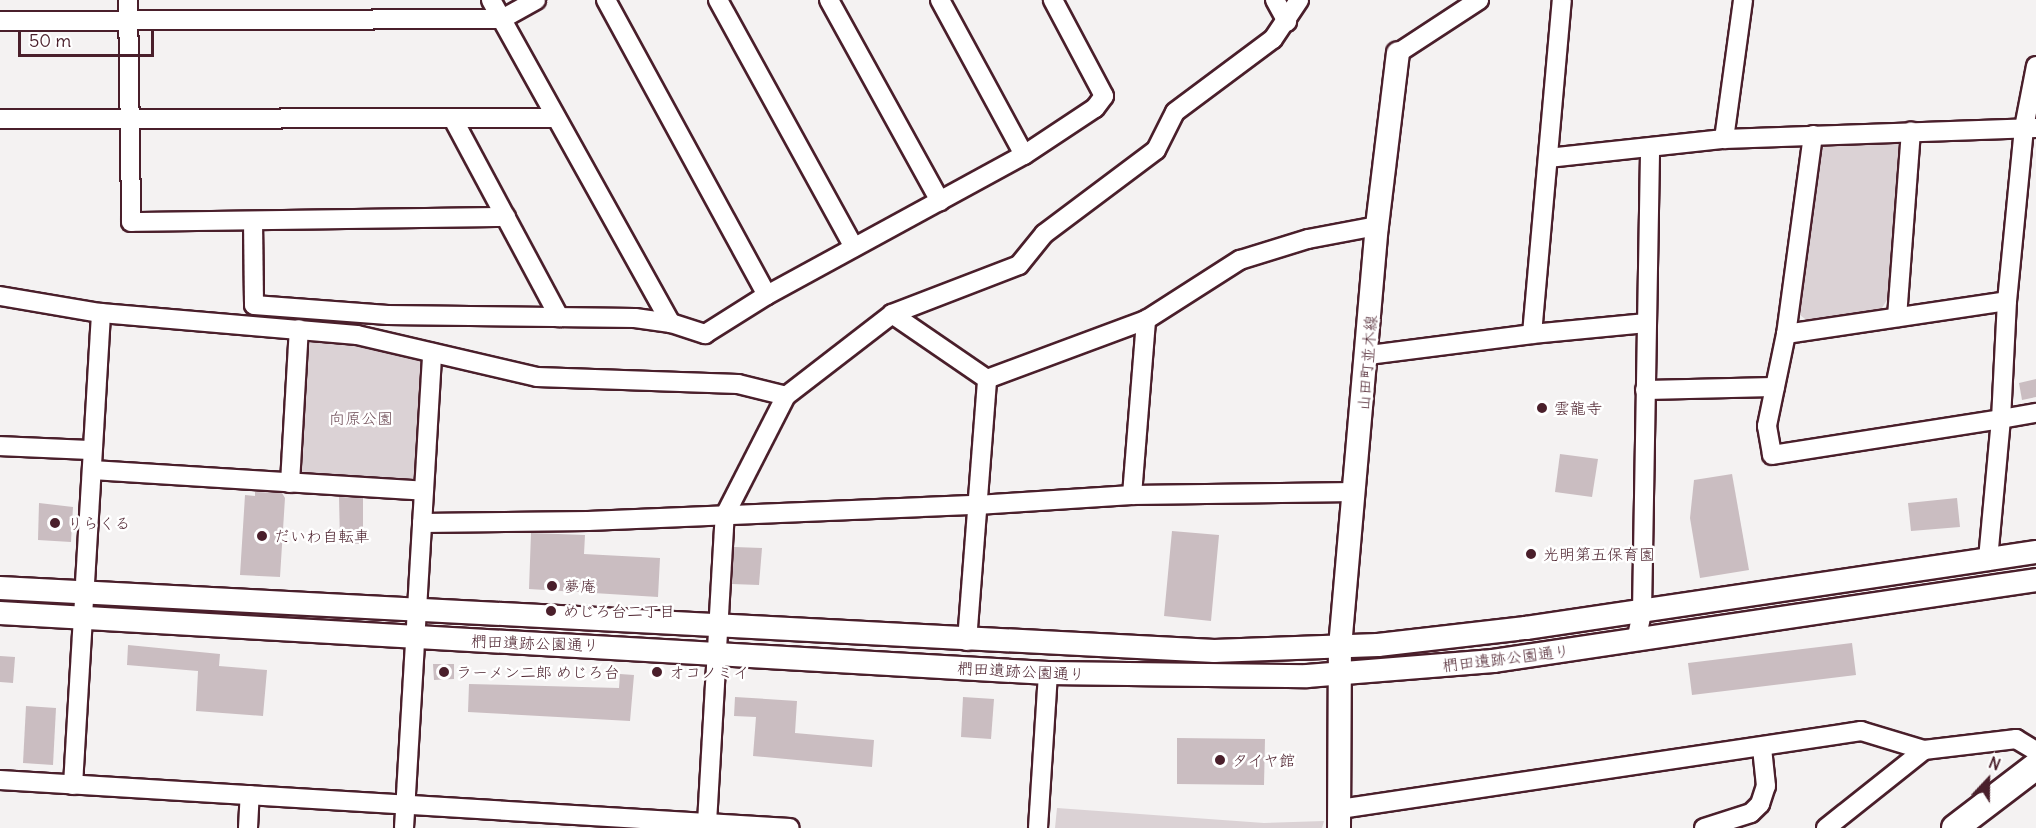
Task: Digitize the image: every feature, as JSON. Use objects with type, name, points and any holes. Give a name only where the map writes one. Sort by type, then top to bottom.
[{"type":"main road","points":[[1955,828],[2036,766]]},
{"type":"street","points":[[129,0],[131,222],[506,217]]},
{"type":"street","points":[[491,0],[671,323]]},
{"type":"street","points":[[0,21],[129,23],[502,19],[536,0]]},
{"type":"street","points":[[606,0],[767,295]]},
{"type":"street","points":[[718,0],[854,247]]},
{"type":"street","points":[[829,0],[940,201]]},
{"type":"street","points":[[940,0],[1024,155]]},
{"type":"street","points":[[254,221],[254,304],[388,315],[635,318],[671,323],[705,334],[767,295],[1024,155],[1095,108],[1104,96],[1053,0]]},
{"type":"street","points":[[1275,0],[1287,22]]},
{"type":"street","points":[[707,823],[716,628],[725,514],[786,396],[892,314],[1018,265],[1044,234],[1156,150],[1175,112],[1273,39],[1287,22],[1299,0]]},
{"type":"street","points":[[1398,53],[1479,0]]},
{"type":"street","points":[[1532,334],[1562,0]]},
{"type":"street","points":[[1724,139],[1743,0]]},
{"type":"street","name":"山田町並木線","points":[[1340,819],[1340,647],[1369,356],[1377,226],[1398,53]]},
{"type":"street","points":[[1988,560],[2001,418],[2007,301],[2036,66]]},
{"type":"street","points":[[0,119],[556,118]]},
{"type":"street","points":[[453,119],[559,317]]},
{"type":"street","points":[[1548,158],[1724,139],[2030,128]]},
{"type":"street","points":[[1897,317],[1911,132]]},
{"type":"street","points":[[1813,135],[1786,334],[1767,426],[1772,455],[2036,413]]},
{"type":"street","points":[[1636,640],[1642,612],[1650,148]]},
{"type":"street","points":[[987,379],[1146,320],[1240,260],[1308,239],[1377,226]]},
{"type":"street","points":[[0,296],[101,313],[357,335],[537,377],[738,384],[786,396]]},
{"type":"street","points":[[1786,334],[2007,301]]},
{"type":"street","points":[[73,785],[101,313]]},
{"type":"street","points":[[892,314],[987,379]]},
{"type":"street","points":[[1132,495],[1146,320]]},
{"type":"street","points":[[1369,356],[1532,334],[1646,322]]},
{"type":"street","points":[[290,483],[299,329]]},
{"type":"street","points":[[404,828],[432,353]]},
{"type":"street","points":[[967,641],[987,379]]},
{"type":"street","points":[[1645,390],[1775,387]]},
{"type":"street","points":[[0,447],[92,450]]},
{"type":"street","points":[[93,470],[423,491]]},
{"type":"street","points":[[422,523],[977,506],[1132,495],[1355,492]]},
{"type":"street","name":"椚田遺跡公園通り","points":[[0,588],[716,628],[1214,651],[1340,647],[1642,612],[2036,552]]},
{"type":"street","name":"椚田遺跡公園通り","points":[[0,613],[1048,674],[1185,677],[1339,674],[1493,661],[2036,580]]},
{"type":"street","points":[[1038,828],[1048,674]]},
{"type":"street","points":[[1340,819],[1861,731],[1924,750],[2016,739],[2036,751]]},
{"type":"street","points":[[1704,828],[1750,813],[1760,804],[1766,786],[1762,748]]},
{"type":"street","points":[[1826,828],[1924,750]]},
{"type":"street","points":[[0,780],[405,803],[565,821],[707,823],[789,828]]},
{"type":"street","points":[[248,828],[250,795]]},
{"type":"green space","points":[[1896,139],[1902,148],[1887,300],[1880,311],[1809,322],[1800,315],[1821,150],[1831,140]]},
{"type":"green space","name":"向原公園","points":[[299,329],[432,353],[423,491],[290,483]]},
{"type":"green space","points":[[1057,808],[1264,823],[1324,821],[1322,828],[1055,828]]},
{"type":"building","points":[[2036,379],[2036,397],[2022,400],[2019,383]]},
{"type":"building","points":[[1560,454],[1598,459],[1592,497],[1555,492]]},
{"type":"building","points":[[1732,474],[1749,570],[1700,578],[1690,518],[1694,480]]},
{"type":"building","name":"だいわ自転車","points":[[255,492],[282,493],[285,498],[280,577],[240,575],[245,495],[255,496]]},
{"type":"building","points":[[339,497],[363,498],[363,544],[340,543]]},
{"type":"building","points":[[1957,498],[1960,527],[1911,531],[1908,503]]},
{"type":"building","name":"りらくる","points":[[39,503],[73,507],[71,542],[38,540]]},
{"type":"building","points":[[1172,531],[1219,535],[1211,621],[1164,616]]},
{"type":"building","points":[[531,533],[585,535],[584,554],[660,558],[658,597],[529,589]]},
{"type":"building","points":[[734,547],[762,548],[759,585],[732,584]]},
{"type":"building","points":[[1852,643],[1856,675],[1692,695],[1688,663]]},
{"type":"building","points":[[128,645],[220,654],[219,666],[267,670],[263,716],[196,711],[198,671],[127,665]]},
{"type":"building","points":[[0,656],[15,657],[13,683],[0,682]]},
{"type":"building","name":"ラーメン二郎 めじろ台","points":[[433,664],[454,664],[454,679],[434,680]]},
{"type":"building","points":[[620,674],[634,675],[630,721],[468,712],[469,684],[619,688]]},
{"type":"building","points":[[735,697],[797,701],[795,733],[874,740],[872,767],[753,756],[756,717],[734,716]]},
{"type":"building","points":[[963,697],[994,699],[991,739],[961,737]]},
{"type":"building","points":[[26,706],[56,708],[53,765],[23,763]]},
{"type":"building","points":[[1177,738],[1265,739],[1264,785],[1177,784]]},
{"type":"place","name":"雲龍寺","points":[[1542,408]]},
{"type":"place","name":"りらくる","points":[[55,523]]},
{"type":"place","name":"だいわ自転車","points":[[262,536]]},
{"type":"place","name":"光明第五保育園","points":[[1531,554]]},
{"type":"place","name":"夢庵","points":[[552,586]]},
{"type":"place","name":"めじろ台二丁目","points":[[551,611]]},
{"type":"place","name":"ラーメン二郎 めじろ台","points":[[444,672]]},
{"type":"place","name":"オコノミイ","points":[[657,672]]},
{"type":"place","name":"タイヤ館","points":[[1220,760]]}]
